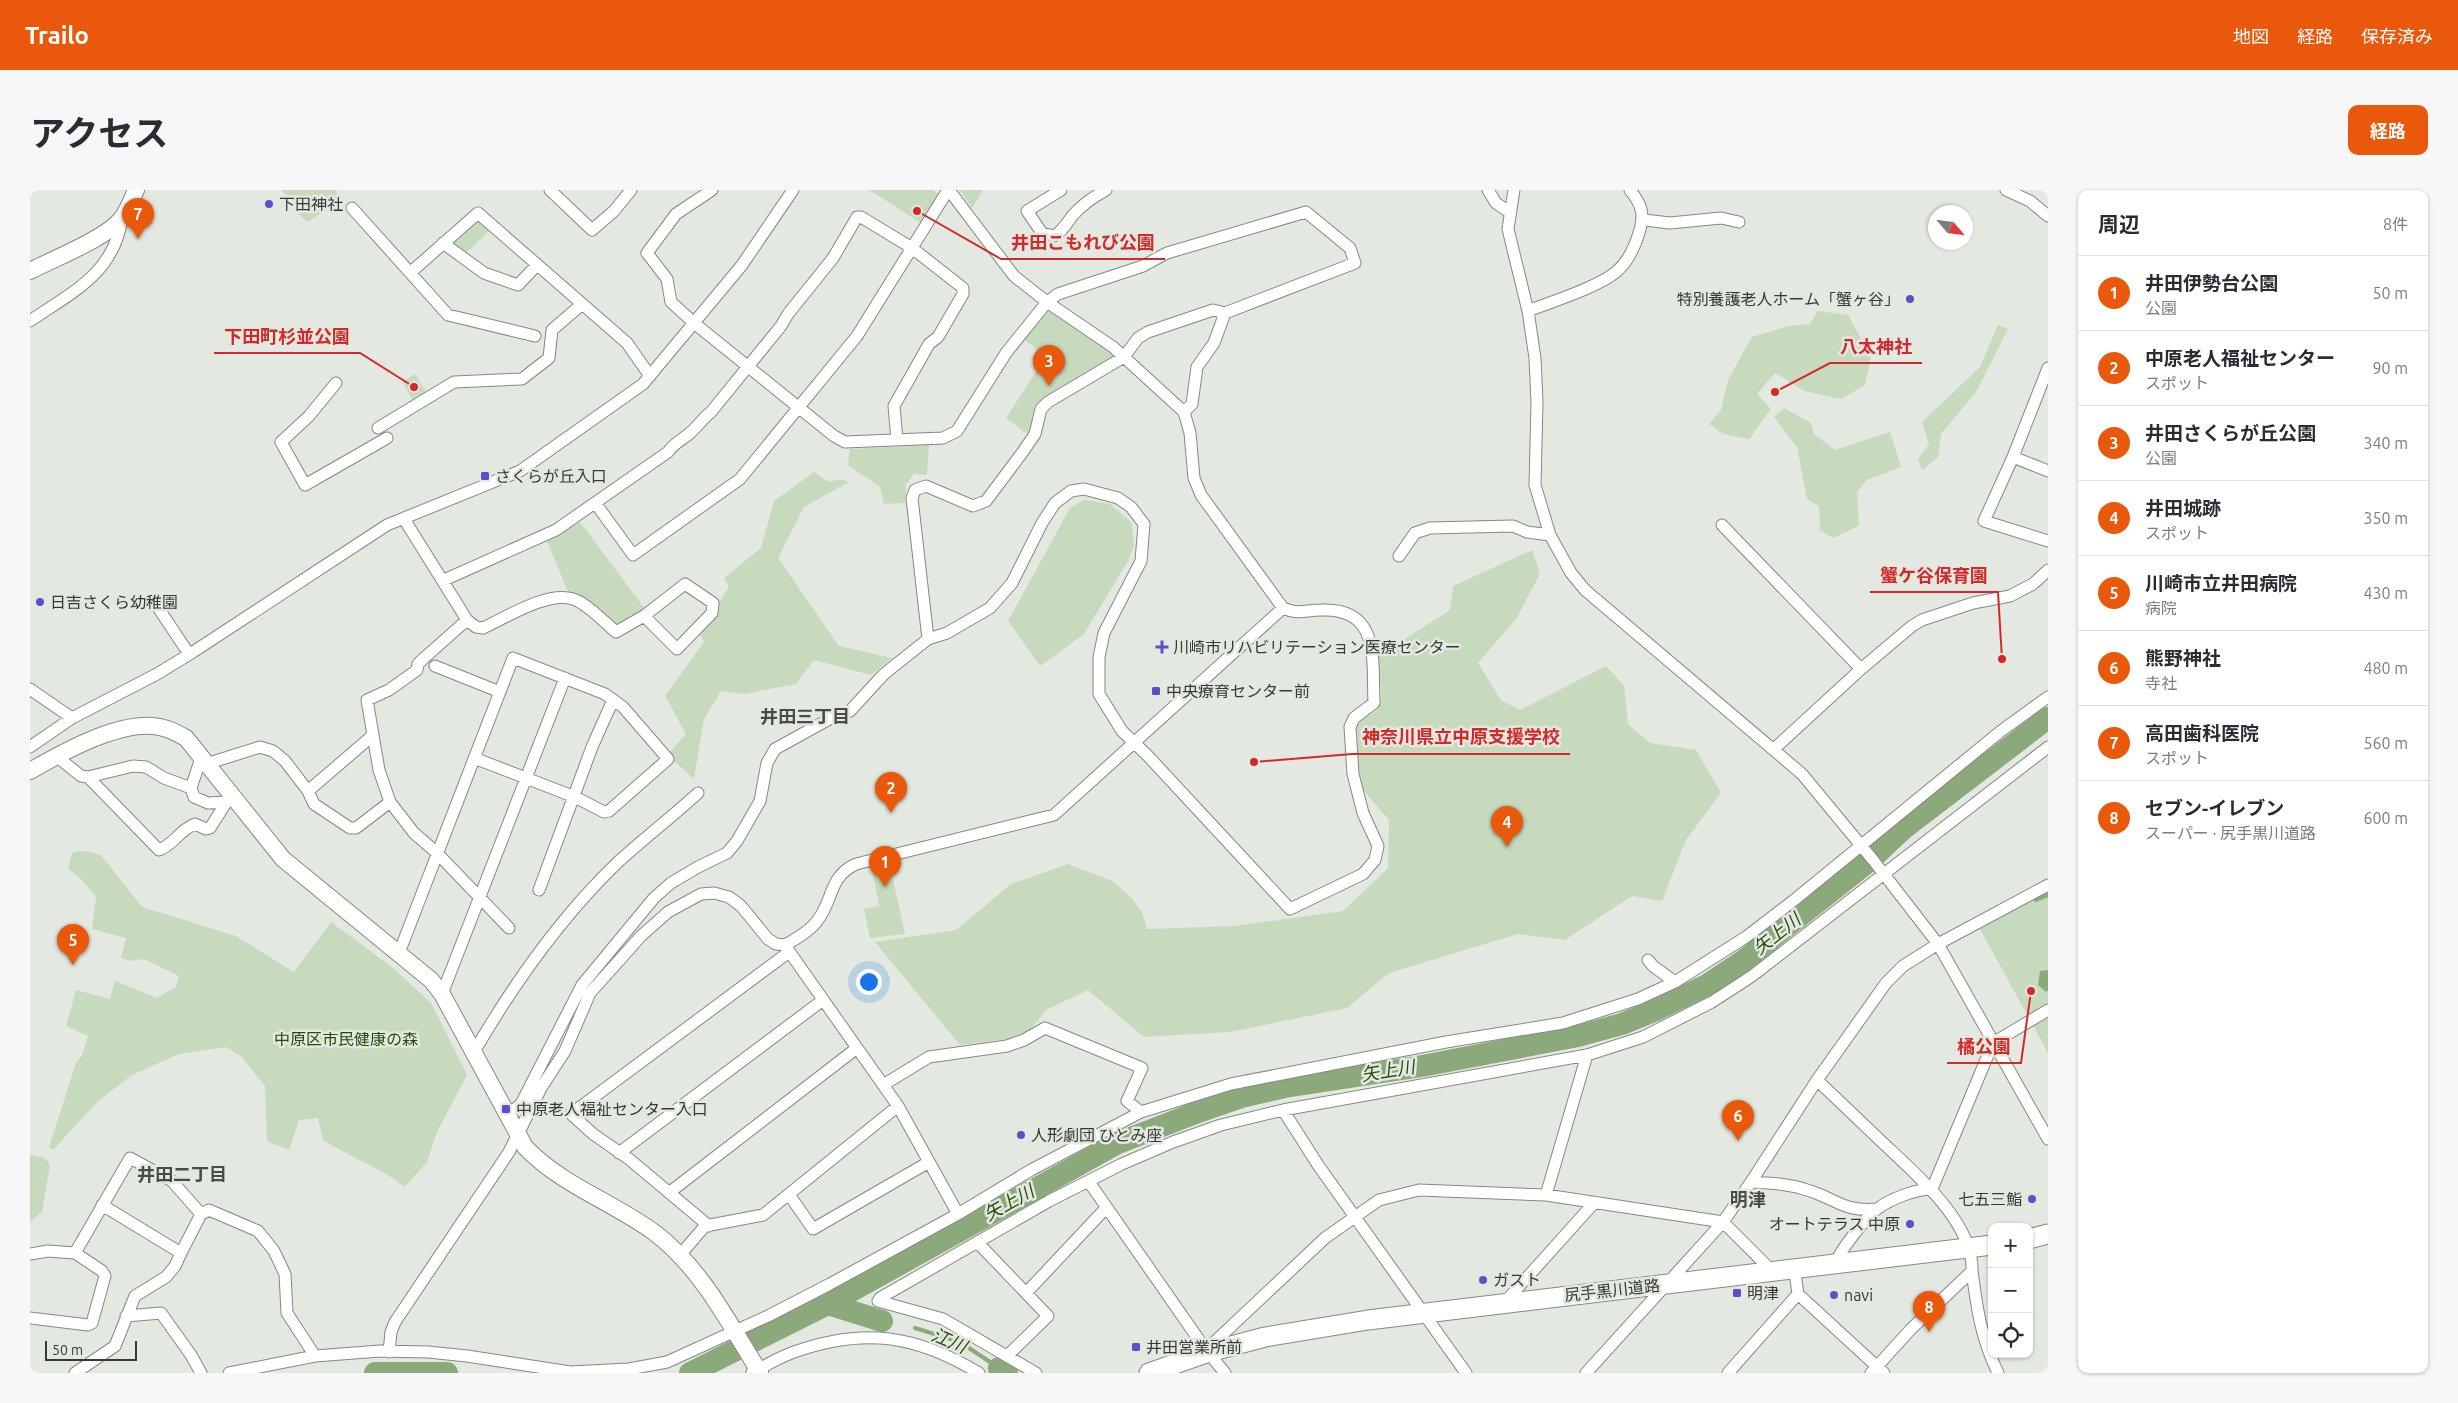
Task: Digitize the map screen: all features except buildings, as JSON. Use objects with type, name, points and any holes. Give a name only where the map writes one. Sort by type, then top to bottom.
[{"type":"main road","points":[[2033,1238],[2048,1234]]},
{"type":"main road","points":[[2033,1249],[2048,1246]]},
{"type":"main road","name":"尻手黒川道路","points":[[1171,1373],[1213,1359],[1265,1338],[1311,1329],[1664,1289],[1773,1272],[1835,1265],[1971,1260],[1988,1249]]},
{"type":"main road","name":"尻手黒川道路","points":[[1427,1317],[1505,1302],[1664,1289],[1797,1287],[1988,1257]]},
{"type":"main road","name":"尻手黒川道路","points":[[1149,1373],[1213,1359]]},
{"type":"street","points":[[30,271],[98,237],[115,226],[122,218],[136,190]]},
{"type":"street","points":[[554,191],[592,230],[614,212],[631,190]]},
{"type":"street","points":[[712,190],[676,214],[647,253],[668,279],[671,302],[798,408],[845,442],[943,438],[957,432],[1006,353],[1047,302],[1058,294],[1143,266],[1167,253],[1306,212],[1350,248],[1355,263],[1224,312],[1212,310],[1148,332],[1138,338],[1124,357],[1048,402],[1041,409],[1035,434],[986,501],[972,506],[926,486],[915,490],[912,498],[928,640]]},
{"type":"street","points":[[30,747],[72,718],[157,674],[367,537],[404,519],[520,471],[643,384],[742,265],[793,190]]},
{"type":"street","points":[[507,1115],[521,1104],[582,985],[654,898],[671,883],[727,853],[737,840],[760,801],[767,763],[774,749],[833,717],[850,711],[884,674],[928,640],[947,633],[990,608],[1012,583],[1042,523],[1056,503],[1071,491],[1084,489],[1118,498],[1131,508],[1144,524],[1144,544],[1141,562],[1104,633],[1098,657],[1099,694],[1122,731],[1290,909],[1367,871],[1375,860],[1378,846],[1356,790],[1350,727],[1354,718],[1374,703],[1370,637],[1358,621],[1346,615],[1321,610],[1293,613],[1283,608],[1201,495],[1194,478],[1190,434],[1184,412],[1124,357],[1014,276],[948,190],[857,336],[740,479],[633,555],[596,504]]},
{"type":"street","points":[[1061,190],[1027,211],[1042,233],[1054,236],[1060,233],[1073,215],[1088,200],[1106,190]]},
{"type":"street","points":[[1488,190],[1496,203],[1509,212]]},
{"type":"street","points":[[1514,190],[1509,212],[1508,229],[1528,311],[1535,358],[1537,402],[1535,485],[1550,535],[1571,573],[1585,590],[1802,774],[1860,844],[1938,944],[2048,1138]]},
{"type":"street","points":[[1528,311],[1571,295],[1616,272],[1636,244],[1644,220],[1639,201],[1630,190]]},
{"type":"street","points":[[2006,190],[2030,201],[2048,216]]},
{"type":"street","points":[[352,208],[448,315],[535,336]]},
{"type":"street","points":[[411,272],[478,213],[627,344],[650,376]]},
{"type":"street","points":[[444,580],[556,530],[596,504],[668,452],[674,443],[691,432],[700,420],[712,412],[781,326],[819,273],[833,258],[857,217],[912,248],[964,288],[963,294],[938,337],[929,344],[894,406],[897,440]]},
{"type":"street","points":[[30,321],[91,279],[119,239],[122,218]]},
{"type":"street","points":[[1644,220],[1670,223],[1722,218],[1739,222]]},
{"type":"street","points":[[444,243],[484,272],[518,285],[537,265]]},
{"type":"street","points":[[378,428],[454,382],[522,379],[549,358],[552,330],[581,305]]},
{"type":"street","points":[[1184,412],[1192,404],[1197,367],[1214,343],[1224,312]]},
{"type":"street","points":[[2048,368],[2042,400],[1984,521],[2048,541]]},
{"type":"street","points":[[336,383],[309,416],[280,442],[305,485],[387,438]]},
{"type":"street","points":[[2013,458],[2048,471]]},
{"type":"street","points":[[404,519],[444,580],[467,620],[476,627],[483,628],[547,598],[561,597],[574,599],[616,632],[644,616],[685,584],[713,603],[712,613],[677,649],[644,616]]},
{"type":"street","points":[[1722,525],[1862,669]]},
{"type":"street","points":[[1400,556],[1415,534],[1430,528],[1513,526],[1527,532],[1550,535]]},
{"type":"street","points":[[1774,749],[1862,669],[1922,620],[1973,603],[2010,596],[2033,584],[2048,570]]},
{"type":"street","points":[[153,600],[189,654]]},
{"type":"street","points":[[709,1226],[670,1192],[571,1114],[787,949],[816,923],[823,912],[836,880],[844,870],[856,864],[1054,815],[1283,608]]},
{"type":"street","points":[[467,620],[423,659],[418,664],[417,670],[389,690],[367,700],[379,770],[390,802],[414,833],[437,853],[509,928]]},
{"type":"street","points":[[399,953],[437,853],[474,758],[500,692],[513,658],[605,694],[622,707],[668,759],[609,811],[604,812],[575,797],[524,779],[474,758]]},
{"type":"street","points":[[435,666],[500,692]]},
{"type":"street","points":[[442,994],[524,779],[565,678]]},
{"type":"street","points":[[30,690],[72,718]]},
{"type":"street","points":[[230,1373],[315,1356],[389,1352],[428,1352],[457,1355],[570,1372],[629,1369],[667,1362],[735,1333],[830,1284],[958,1214],[1032,1170],[1141,1112],[1231,1084],[1446,1042],[1563,1023],[1638,999],[1674,982],[1746,936],[1793,901],[1860,844],[2048,697]]},
{"type":"street","points":[[539,890],[592,747],[613,700]]},
{"type":"street","points":[[30,771],[56,756],[116,731],[140,725],[168,729],[186,738],[229,799],[283,859],[431,980],[442,994],[525,1147],[540,1164],[631,1217],[680,1255],[710,1291],[756,1370],[792,1353],[818,1345],[850,1338],[882,1336],[926,1347],[976,1372]]},
{"type":"street","points":[[308,791],[372,736]]},
{"type":"street","points":[[190,788],[204,761],[260,747],[267,748],[289,765],[308,791],[314,804],[350,828],[356,828],[390,802]]},
{"type":"street","points":[[1036,1373],[943,1319],[878,1301],[880,1298],[1049,1201],[1122,1164],[1173,1142],[1221,1125],[1283,1110],[1587,1055],[1643,1037],[1712,1002],[1752,976],[2048,747]]},
{"type":"street","points":[[56,756],[81,776],[88,777],[133,766],[146,767],[164,778],[190,788],[194,797],[199,800],[208,803],[229,799]]},
{"type":"street","points":[[88,777],[159,850],[170,845],[184,828],[196,824],[206,829],[210,828],[229,799]]},
{"type":"street","points":[[474,1052],[491,1022],[567,917],[617,863],[698,793]]},
{"type":"street","points":[[1586,1373],[1664,1289],[1722,1222],[1751,1182],[1817,1080],[1886,983],[1903,966],[1938,944],[2048,885]]},
{"type":"street","points":[[389,1352],[391,1332],[395,1322],[509,1152],[541,1088],[565,1052],[590,993],[641,936],[668,912],[701,894],[714,893],[735,902],[768,939],[787,949],[898,1106],[958,1214]]},
{"type":"street","points":[[1648,960],[1674,982]]},
{"type":"street","points":[[619,1153],[823,1000]]},
{"type":"street","points":[[1932,1190],[1994,1043],[2048,1010]]},
{"type":"street","points":[[884,1085],[930,1056],[1007,1046],[1024,1040],[1045,1028],[1142,1068],[1127,1101],[1141,1112]]},
{"type":"street","points":[[670,1192],[857,1048]]},
{"type":"street","points":[[1546,1195],[1587,1055]]},
{"type":"street","points":[[1817,1080],[1932,1190],[1950,1212],[1971,1260],[1978,1322],[1987,1350],[1998,1373]]},
{"type":"street","points":[[680,1255],[704,1226],[763,1215],[790,1196],[898,1106]]},
{"type":"street","points":[[1283,1110],[1318,1165],[1466,1373]]},
{"type":"street","points":[[75,1254],[130,1158],[172,1181],[202,1214]]},
{"type":"street","points":[[790,1196],[813,1229],[929,1162]]},
{"type":"street","points":[[1089,1182],[1213,1359],[1316,1245],[1379,1200],[1419,1190],[1546,1195],[1722,1222],[1773,1272]]},
{"type":"street","points":[[1751,1182],[1783,1184],[1811,1191],[1841,1206],[1859,1211],[1877,1209],[1918,1189],[1932,1190]]},
{"type":"street","points":[[1505,1302],[1594,1203]]},
{"type":"street","points":[[102,1205],[181,1252]]},
{"type":"street","points":[[1027,1292],[1106,1208]]},
{"type":"street","points":[[1835,1265],[1838,1255],[1877,1209]]},
{"type":"street","points":[[75,1373],[115,1346],[135,1296],[166,1277],[175,1266],[202,1214],[209,1210],[258,1231],[285,1274],[287,1313],[315,1356]]},
{"type":"street","points":[[978,1243],[1048,1316],[1007,1356]]},
{"type":"street","points":[[30,1254],[48,1252],[75,1254],[102,1271],[104,1276],[92,1323],[88,1325],[30,1318]]},
{"type":"street","points":[[1728,1373],[1797,1287],[1877,1371],[1971,1260]]},
{"type":"street","points":[[126,1316],[161,1313],[191,1355],[201,1373]]},
{"type":"green space","points":[[282,190],[336,190],[340,202],[307,222],[295,211]]},
{"type":"green space","points":[[869,190],[933,190],[938,194],[939,198],[923,224]]},
{"type":"green space","points":[[960,190],[983,190],[972,208]]},
{"type":"green space","points":[[478,217],[491,229],[465,254],[453,247],[453,240]]},
{"type":"green space","points":[[1054,310],[1112,352],[1112,361],[1040,402],[1033,414],[1029,433],[1024,432],[1006,418],[1046,356],[1023,339],[1048,311]]},
{"type":"green space","points":[[1818,311],[1848,315],[1871,357],[1865,385],[1841,399],[1804,391],[1775,373],[1757,394],[1771,409],[1749,439],[1723,434],[1709,424],[1721,410],[1728,380],[1752,337],[1788,326],[1810,324]]},
{"type":"green space","points":[[1998,325],[2008,329],[1976,392],[1941,434],[1938,457],[1922,470],[1918,459],[1929,444],[1922,422],[1980,367]]},
{"type":"green space","points":[[415,374],[426,392],[413,400],[402,382]]},
{"type":"green space","points":[[1784,408],[1811,423],[1814,434],[1835,450],[1890,432],[1901,467],[1867,480],[1857,492],[1859,526],[1833,538],[1820,530],[1819,506],[1807,499],[1797,447],[1774,417]]},
{"type":"green space","points":[[929,445],[927,475],[914,474],[906,485],[905,503],[884,504],[880,487],[848,465],[850,449]]},
{"type":"green space","points":[[814,472],[829,482],[840,479],[849,482],[804,507],[778,558],[839,646],[892,658],[871,675],[814,660],[796,684],[744,694],[721,691],[704,719],[694,779],[667,755],[686,734],[665,696],[704,642],[699,633],[729,587],[724,578],[761,548],[774,501]]},
{"type":"green space","points":[[1084,500],[1110,504],[1132,523],[1134,545],[1128,561],[1084,634],[1040,666],[1008,621],[1070,508]]},
{"type":"green space","points":[[580,522],[645,609],[621,623],[615,624],[587,601],[568,592],[547,541]]},
{"type":"green space","points":[[1532,550],[1540,574],[1516,619],[1478,663],[1501,700],[1520,710],[1606,666],[1624,686],[1628,724],[1650,743],[1696,750],[1721,793],[1686,840],[1662,901],[1632,896],[1565,940],[1518,934],[1389,973],[1347,1008],[1230,1032],[1144,1037],[1088,990],[1046,1010],[1025,1037],[960,1045],[875,942],[956,930],[1011,884],[1068,864],[1112,881],[1130,896],[1142,912],[1147,929],[1235,926],[1343,911],[1388,868],[1389,820],[1363,790],[1358,766],[1357,725],[1376,711],[1381,701],[1377,657],[1450,610],[1453,586]]},
{"type":"green space","name":"中原区市民健康の森","points":[[86,851],[101,855],[142,907],[236,936],[294,972],[331,922],[393,968],[431,1003],[467,1075],[437,1132],[427,1162],[405,1187],[323,1140],[318,1118],[299,1120],[289,1150],[267,1141],[265,1086],[242,1057],[226,1047],[179,1054],[132,1075],[98,1101],[53,1150],[49,1147],[76,1063],[82,1055],[88,1036],[66,1026],[76,990],[110,999],[115,981],[157,998],[176,987],[179,976],[144,959],[132,961],[121,958],[126,938],[92,929],[96,896],[81,879],[68,869],[72,852]]},
{"type":"green space","points":[[890,866],[905,934],[870,938],[864,909],[879,906],[872,868]]},
{"type":"green space","points":[[2048,890],[2048,1053],[1980,929]]},
{"type":"green space","points":[[30,1155],[45,1158],[50,1165],[42,1212],[30,1222]]},
{"type":"shaded area","points":[[2048,970],[2048,990],[2046,992],[2038,985],[2040,971]]},
{"type":"waterway","name":"矢上川","points":[[690,1373],[828,1304],[1118,1143],[1198,1112],[1241,1097],[1285,1087],[1422,1066],[1578,1036],[1622,1024],[1656,1010],[1707,985],[1743,961],[1868,862],[1903,829],[2048,718]]},
{"type":"waterway","points":[[2036,900],[2048,895]]},
{"type":"waterway","name":"江川","points":[[828,1304],[882,1321]]},
{"type":"waterway","name":"江川","points":[[915,1328],[960,1342],[999,1368]]},
{"type":"waterway","name":"江川","points":[[999,1368],[1007,1373]]},
{"type":"waterway","name":"矢上川","points":[[375,1373],[447,1373]]},
{"type":"place","name":"下田神社","points":[[269,204]]},
{"type":"place","name":"井田こもれび公園","points":[[917,211]]},
{"type":"place","name":"高田歯科医院","points":[[138,239]]},
{"type":"place","name":"特別養護老人ホーム「蟹ヶ谷」","points":[[1910,299]]},
{"type":"place","name":"井田さくらが丘公園","points":[[1049,386]]},
{"type":"place","name":"下田町杉並公園","points":[[414,387]]},
{"type":"place","name":"八太神社","points":[[1775,392]]},
{"type":"place","name":"さくらが丘入口","points":[[485,476]]},
{"type":"place","name":"日吉さくら幼稚園","points":[[40,602]]},
{"type":"place","name":"川崎市リハビリテーション医療センター","points":[[1162,647]]},
{"type":"place","name":"蟹ケ谷保育園","points":[[2002,659]]},
{"type":"place","name":"中央療育センター前","points":[[1156,691]]},
{"type":"place","name":"神奈川県立中原支援学校","points":[[1254,762]]},
{"type":"place","name":"中原老人福祉センター","points":[[891,813]]},
{"type":"place","name":"井田城跡","points":[[1507,847]]},
{"type":"place","name":"井田伊勢台公園","points":[[885,887]]},
{"type":"place","name":"川崎市立井田病院","points":[[73,965]]},
{"type":"place","name":"橘公園","points":[[2031,991]]},
{"type":"place","name":"中原老人福祉センター入口","points":[[506,1109]]},
{"type":"place","name":"人形劇団 ひとみ座","points":[[1021,1135]]},
{"type":"place","name":"熊野神社","points":[[1738,1141]]},
{"type":"place","name":"七五三鮨","points":[[2032,1199]]},
{"type":"place","name":"オートテラス 中原","points":[[1910,1224]]},
{"type":"place","name":"ガスト","points":[[1483,1280]]},
{"type":"place","name":"明津","points":[[1737,1293]]},
{"type":"place","name":"navi","points":[[1834,1295]]},
{"type":"place","name":"セブン-イレブン","points":[[1929,1332]]},
{"type":"place","name":"井田営業所前","points":[[1136,1347]]},
{"type":"district","name":"井田三丁目","points":[[805,717]]},
{"type":"district","name":"井田二丁目","points":[[182,1175]]},
{"type":"district","name":"明津","points":[[1748,1200]]}]
